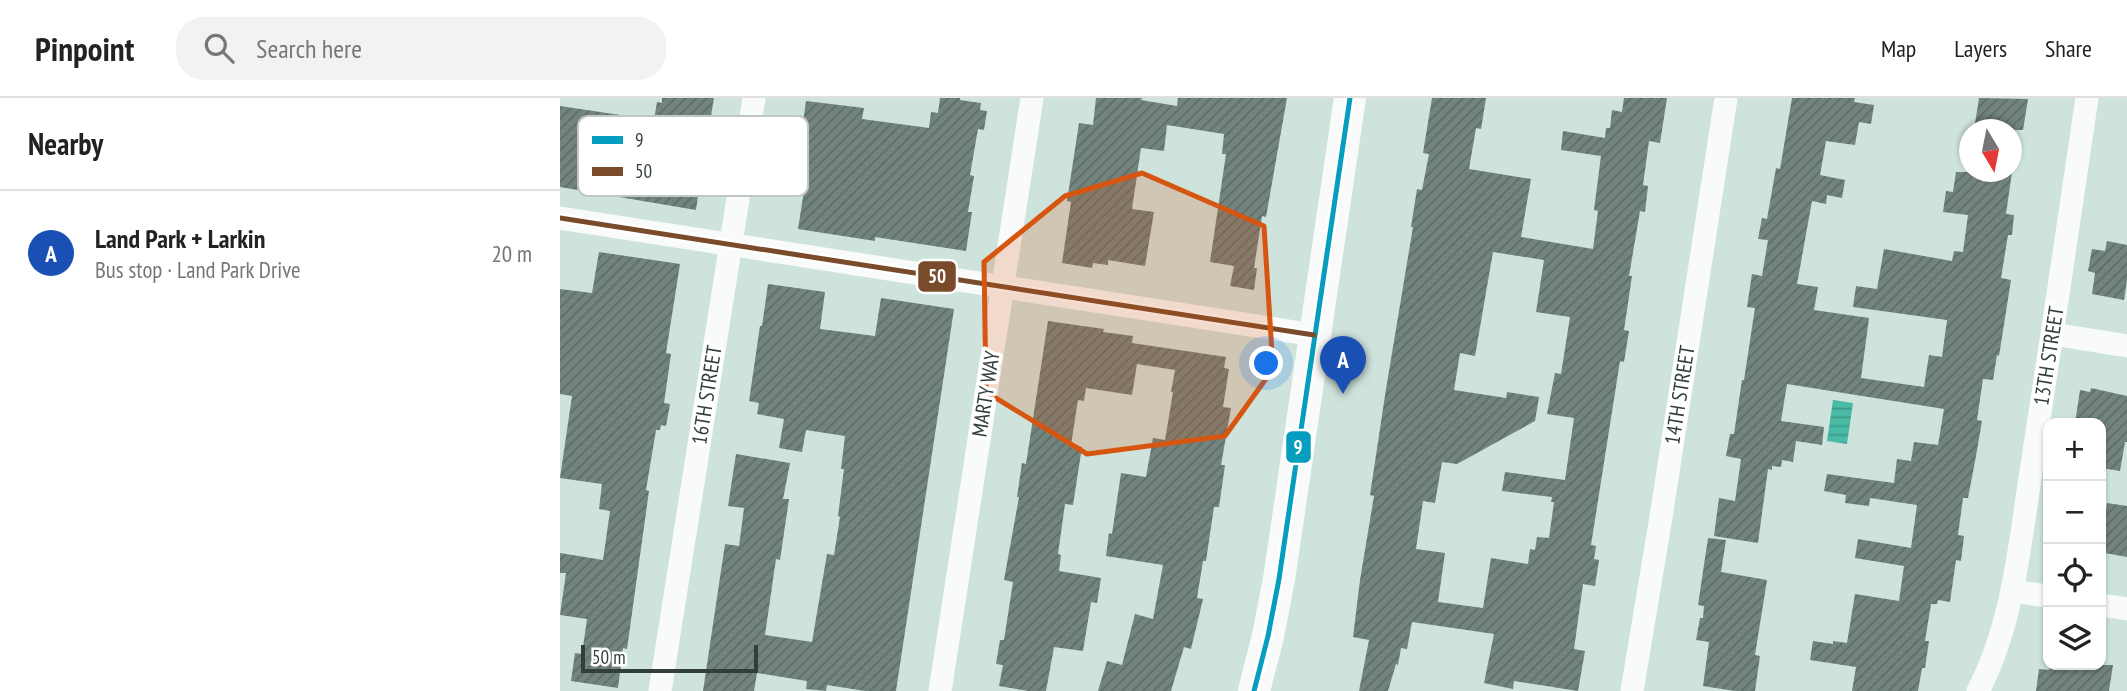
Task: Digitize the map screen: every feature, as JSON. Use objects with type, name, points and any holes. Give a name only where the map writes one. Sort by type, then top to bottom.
[{"type":"main road","points":[[1254,691],[1279,579],[1349,98]]},
{"type":"street","name":"16TH STREET","points":[[751,116],[754,98]]},
{"type":"street","name":"MARTY WAY","points":[[940,691],[1032,98]]},
{"type":"street","name":"14TH STREET","points":[[1632,691],[1726,98]]},
{"type":"street","name":"13TH STREET","points":[[1978,691],[2001,634],[2012,590],[2087,98]]},
{"type":"street","name":"16TH STREET","points":[[660,691],[739,196]]},
{"type":"street","points":[[560,218],[1314,335]]},
{"type":"street","points":[[2053,334],[2127,346]]},
{"type":"street","points":[[2012,590],[2043,595]]},
{"type":"street","points":[[2106,606],[2127,609]]},
{"type":"highlighted area","points":[[1142,173],[1264,226],[1273,369],[1225,436],[1087,454],[986,392],[984,262],[1065,196]]},
{"type":"shaded area","points":[[1833,400],[1853,403],[1847,444],[1827,441]]},
{"type":"building","points":[[662,98],[714,98],[711,116],[655,116],[657,102],[662,103]]},
{"type":"building","points":[[940,98],[960,98],[981,103],[980,110],[987,111],[984,130],[978,129],[970,175],[974,176],[968,212],[972,212],[966,251],[798,229],[803,196],[808,196],[808,116],[804,116],[806,101],[864,108],[862,119],[929,128],[931,112],[938,113]]},
{"type":"building","points":[[1096,98],[1142,98],[1141,100],[1177,106],[1178,98],[1287,98],[1266,217],[1262,216],[1254,268],[1257,268],[1254,290],[1230,286],[1234,266],[1210,262],[1226,154],[1222,154],[1224,134],[1167,125],[1164,151],[1141,148],[1132,209],[1154,212],[1145,266],[1108,260],[1108,265],[1093,263],[1092,268],[1062,263],[1071,202],[1067,201],[1079,123],[1093,125]]},
{"type":"building","points":[[1432,98],[1486,98],[1481,129],[1476,128],[1469,169],[1531,179],[1521,237],[1593,249],[1598,211],[1594,210],[1601,156],[1561,150],[1563,131],[1605,138],[1606,128],[1610,128],[1612,110],[1622,112],[1624,98],[1667,98],[1660,143],[1649,141],[1643,185],[1648,186],[1645,212],[1640,211],[1629,276],[1632,276],[1624,330],[1629,331],[1624,362],[1620,361],[1591,545],[1596,546],[1594,559],[1599,560],[1595,586],[1583,584],[1574,649],[1585,651],[1578,691],[1514,681],[1513,689],[1484,683],[1494,634],[1412,622],[1407,649],[1401,648],[1388,691],[1359,691],[1369,640],[1353,637],[1374,496],[1370,495],[1411,227],[1417,189],[1422,190],[1429,154],[1423,153]],"holes":[[[1493,252],[1544,260],[1536,312],[1570,317],[1561,374],[1555,373],[1547,414],[1574,418],[1565,480],[1505,472],[1502,491],[1552,497],[1551,502],[1554,502],[1549,538],[1537,537],[1535,550],[1530,549],[1528,564],[1491,558],[1483,608],[1438,602],[1445,553],[1416,549],[1423,501],[1435,503],[1442,462],[1457,464],[1535,421],[1539,397],[1507,392],[1506,398],[1454,390],[1460,353],[1475,356]]]},
{"type":"building","points":[[1792,98],[1855,98],[1854,102],[1874,105],[1871,124],[1859,122],[1855,145],[1826,141],[1820,175],[1845,180],[1842,198],[1827,195],[1826,204],[1812,201],[1797,284],[1818,287],[1814,310],[1869,318],[1861,378],[1924,387],[1929,355],[1942,357],[1947,320],[1853,307],[1856,286],[1877,289],[1884,249],[1952,261],[1954,251],[1963,252],[1968,215],[1943,212],[1946,191],[1953,192],[1956,172],[1959,172],[1959,182],[2011,182],[2006,214],[2014,215],[2001,278],[2011,280],[1999,356],[1997,355],[1993,380],[1983,379],[1977,420],[1982,421],[1968,498],[1963,498],[1958,535],[1964,536],[1961,561],[1956,560],[1950,602],[1938,600],[1937,604],[1931,604],[1925,641],[1929,641],[1925,668],[1922,668],[1918,691],[1852,691],[1856,667],[1810,660],[1813,641],[1847,643],[1855,594],[1899,601],[1904,566],[1855,558],[1858,539],[1911,548],[1917,505],[1870,498],[1869,506],[1845,503],[1846,495],[1824,491],[1827,474],[1894,483],[1897,459],[1911,461],[1914,442],[1938,445],[1944,409],[1787,384],[1781,421],[1824,427],[1822,445],[1796,441],[1793,462],[1782,460],[1781,467],[1772,466],[1772,470],[1768,469],[1758,543],[1714,536],[1719,498],[1735,501],[1741,459],[1726,456],[1730,434],[1734,434],[1755,308],[1747,307],[1752,274],[1762,276],[1768,240],[1758,239],[1762,218],[1767,219],[1776,168],[1780,169]]},
{"type":"building","points":[[1979,98],[2028,99],[2023,130],[2022,119],[1976,119]]},
{"type":"building","points":[[560,106],[627,116],[578,116],[578,190],[560,187]]},
{"type":"building","points":[[613,196],[698,196],[696,210]]},
{"type":"building","points":[[2107,241],[2127,245],[2124,300],[2092,294],[2095,273],[2088,271],[2092,249],[2105,251]]},
{"type":"building","points":[[599,252],[680,264],[666,353],[671,354],[664,403],[670,404],[666,426],[661,425],[660,430],[656,430],[627,649],[623,648],[618,688],[571,681],[575,653],[582,654],[587,619],[560,615],[566,573],[560,573],[560,553],[603,560],[610,511],[599,509],[602,484],[560,478],[572,396],[560,394],[560,289],[592,293]]},
{"type":"building","points":[[768,284],[825,292],[820,329],[875,336],[881,298],[954,309],[896,691],[865,691],[827,685],[826,691],[806,689],[807,681],[757,673],[754,691],[703,691],[725,544],[739,546],[744,508],[728,506],[736,454],[790,463],[783,499],[789,499],[780,560],[776,559],[765,635],[812,642],[827,554],[834,555],[840,517],[845,436],[806,430],[802,452],[779,448],[784,419],[757,414],[759,403],[749,401]]},
{"type":"building","points":[[1048,321],[1133,336],[1132,343],[1226,357],[1224,368],[1229,369],[1223,407],[1231,408],[1221,465],[1225,465],[1219,507],[1214,507],[1206,561],[1203,561],[1197,598],[1203,599],[1191,649],[1184,647],[1171,691],[1098,691],[1107,661],[1122,665],[1135,614],[1153,619],[1163,565],[1106,556],[1121,473],[1146,477],[1153,438],[1165,440],[1173,392],[1175,370],[1137,364],[1132,395],[1086,388],[1084,401],[1078,400],[1071,445],[1082,447],[1073,505],[1065,504],[1058,554],[1061,555],[1059,571],[1101,578],[1097,603],[1091,602],[1083,651],[1054,647],[1046,691],[999,686],[1003,665],[996,664],[1000,640],[1004,640],[1013,582],[1004,580],[1019,497],[1022,463],[1026,464]]},
{"type":"building","points":[[2091,388],[2127,396],[2127,442],[2120,471],[2106,469],[2106,418],[2076,418],[2080,390],[2090,392]]},
{"type":"building","points":[[2107,503],[2127,506],[2127,557],[2106,553]]},
{"type":"building","points":[[1708,538],[1726,540],[1721,572],[1767,580],[1755,655],[1760,656],[1755,691],[1703,686],[1709,642],[1696,640],[1700,618],[1703,618],[1704,606],[1698,605]]},
{"type":"building","points":[[2106,665],[2113,665],[2109,691],[2036,691],[2039,669],[2106,670]]},
{"type":"transit line","name":"9","points":[[1254,691],[1279,579],[1350,98]]},
{"type":"transit line","name":"50","points":[[560,218],[1314,335]]},
{"type":"place","name":"Land Park + Larkin","points":[[1343,394]]}]
